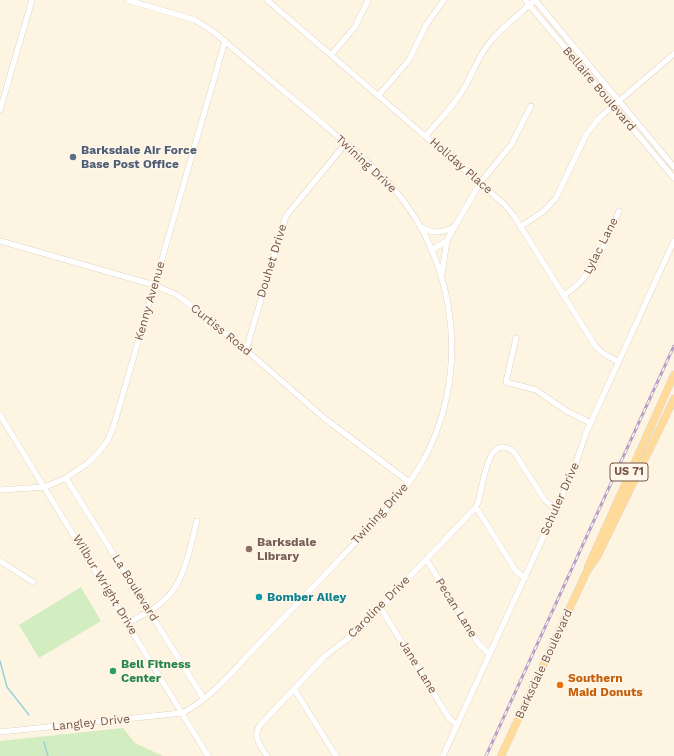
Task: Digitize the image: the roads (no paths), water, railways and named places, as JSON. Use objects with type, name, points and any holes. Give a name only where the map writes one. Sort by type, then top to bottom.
[{"type":"main road","name":"Barksdale Boulevard","points":[[501,756],[587,571],[596,557],[619,504],[641,446],[674,375]]},
{"type":"main road","name":"Barksdale Boulevard","points":[[619,504],[650,451],[674,399]]},
{"type":"main road","points":[[641,446],[650,451]]},
{"type":"street","points":[[0,110],[32,0]]},
{"type":"street","name":"Twining Drive","points":[[128,0],[195,20],[214,32],[346,143],[378,172],[395,190],[420,226],[431,250],[442,277],[450,314],[452,338],[452,355],[447,396],[442,417],[428,450],[409,482],[392,503],[330,570],[204,699],[182,713]]},
{"type":"street","name":"Holiday Place","points":[[267,0],[504,204],[596,347],[604,354],[619,362]]},
{"type":"street","points":[[331,55],[355,27],[368,0]]},
{"type":"street","points":[[378,96],[408,60],[426,25],[444,0]]},
{"type":"street","name":"Bellaire Boulevard","points":[[525,0],[673,176]]},
{"type":"street","points":[[426,136],[461,94],[481,54],[490,41],[535,0]]},
{"type":"street","name":"Bellaire Boulevard","points":[[535,0],[674,167]]},
{"type":"street","name":"Kenny Avenue","points":[[0,490],[45,487],[66,478],[88,463],[108,440],[114,425],[225,41]]},
{"type":"street","points":[[570,54],[576,49]]},
{"type":"street","points":[[520,227],[544,211],[556,198],[586,135],[599,118],[674,54]]},
{"type":"street","points":[[442,277],[448,240],[454,227],[480,183],[511,145],[531,106]]},
{"type":"street","name":"Douhet Drive","points":[[246,350],[286,216],[346,143]]},
{"type":"street","points":[[654,155],[660,150]]},
{"type":"street","name":"Lylac Lane","points":[[563,296],[583,281],[590,271],[619,211]]},
{"type":"street","points":[[420,226],[428,231],[440,233],[454,227]]},
{"type":"street","points":[[431,250],[448,240]]},
{"type":"street","name":"Schuler Drive","points":[[443,756],[573,472],[591,423],[674,240]]},
{"type":"street","name":"Curtiss Road","points":[[0,241],[154,285],[175,294],[246,350],[324,418],[409,482]]},
{"type":"street","points":[[516,338],[506,382],[536,390],[568,412],[591,423]]},
{"type":"street","name":"Wilbur Wright Drive","points":[[0,415],[208,756]]},
{"type":"street","name":"Caroline Drive","points":[[267,756],[257,738],[258,728],[325,656],[353,635],[476,507],[481,495],[489,459],[497,448],[508,448],[514,452],[544,499],[555,509]]},
{"type":"street","name":"La Boulevard","points":[[66,478],[150,610],[204,699]]},
{"type":"street","points":[[476,507],[516,570],[525,578]]},
{"type":"street","points":[[128,624],[162,602],[175,586],[185,564],[197,521]]},
{"type":"street","name":"Pecan Lane","points":[[426,560],[478,643],[489,654]]},
{"type":"street","points":[[0,561],[33,582]]},
{"type":"street","name":"Jane Lane","points":[[380,607],[449,718],[457,725]]},
{"type":"street","points":[[294,689],[336,756]]},
{"type":"street","name":"Langley Drive","points":[[0,732],[182,713]]},
{"type":"waterway","points":[[0,661],[7,687],[29,715]]},
{"type":"waterway","points":[[44,742],[48,756]]},
{"type":"railway","points":[[486,756],[674,346]]},
{"type":"place","name":"Barksdale Air Force Base Post Office","points":[[73,157]]},
{"type":"place","name":"Barksdale Library","points":[[249,549]]},
{"type":"place","name":"Bomber Alley","points":[[259,597]]},
{"type":"place","name":"Bell Fitness Center","points":[[113,671]]},
{"type":"place","name":"Southern Maid Donuts","points":[[560,685]]}]
